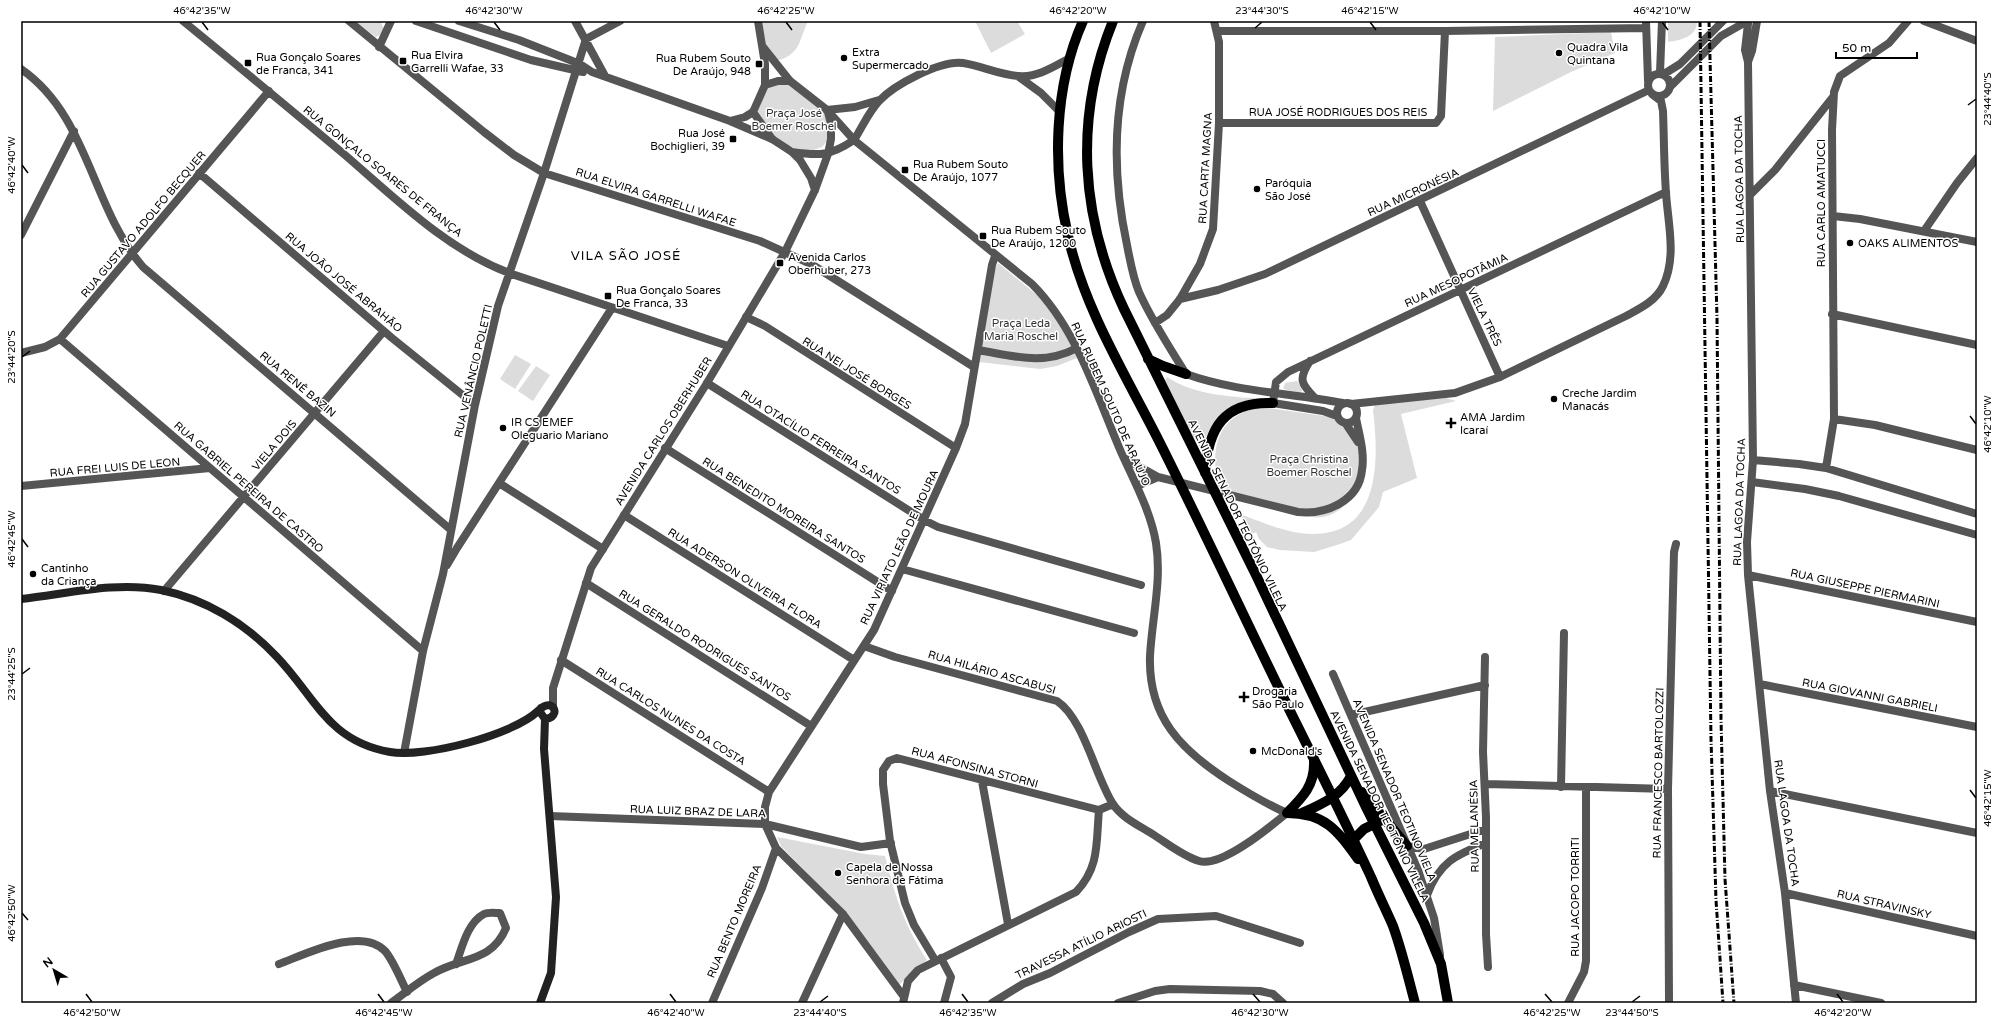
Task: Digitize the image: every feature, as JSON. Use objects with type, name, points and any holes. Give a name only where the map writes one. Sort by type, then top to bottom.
[{"type":"main road","points":[[1083,21],[1070,58],[1060,112],[1060,187],[1063,212],[1074,260],[1095,315],[1162,447],[1354,839],[1392,924],[1404,960],[1415,1003]]},
{"type":"main road","name":"AVENIDA SENADOR TEOTÔNIO VILELA","points":[[1113,21],[1095,73],[1086,134],[1087,170],[1091,210],[1108,273],[1148,359],[1256,575],[1352,779],[1424,922],[1441,964],[1448,1003]]},
{"type":"main road","points":[[1148,359],[1186,374]]},
{"type":"main road","points":[[1206,477],[1208,446],[1216,428],[1226,416],[1238,408],[1250,403],[1273,403]]},
{"type":"main road","points":[[21,599],[114,588],[140,587],[164,591],[204,604],[234,620],[259,638],[278,657],[332,724],[350,738],[365,746],[404,753],[443,748],[497,733],[531,718],[543,706]]},
{"type":"main road","points":[[531,718],[545,718],[554,715],[555,711],[553,707],[543,706]]},
{"type":"main road","points":[[540,1003],[549,982],[554,958],[556,897],[543,706]]},
{"type":"main road","points":[[1287,813],[1305,794],[1311,783],[1314,769],[1313,757]]},
{"type":"main road","points":[[1302,813],[1334,797],[1352,779],[1407,846]]},
{"type":"main road","points":[[1287,813],[1302,813],[1324,820],[1330,824],[1348,845],[1370,875]]},
{"type":"main road","points":[[1354,839],[1364,829],[1386,819]]},
{"type":"street","name":"RUA GONÇALO SOARES DE FRANÇA","points":[[183,21],[441,235],[487,264],[509,273],[728,346]]},
{"type":"street","name":"RUA ELVIRA GARRELLI WAFAE","points":[[349,21],[514,155],[544,173],[760,241],[785,252],[827,274],[974,367]]},
{"type":"street","points":[[379,46],[391,21]]},
{"type":"street","points":[[416,21],[531,60],[579,68],[605,76],[772,139],[792,152],[808,171],[816,190]]},
{"type":"street","points":[[459,21],[519,40],[579,68]]},
{"type":"street","points":[[575,21],[605,76]]},
{"type":"street","points":[[586,39],[620,21]]},
{"type":"street","points":[[730,122],[745,117],[753,112],[765,85],[765,64],[758,21]]},
{"type":"street","points":[[1143,21],[1135,40],[1121,91],[1116,166],[1120,203],[1130,261],[1139,291],[1155,323],[1186,374],[1204,381],[1347,404],[1455,392],[1500,377],[1644,307],[1658,295],[1663,287],[1670,267],[1672,251],[1666,192],[1663,111],[1661,101],[1650,92],[1648,81],[1646,24],[1445,31],[1217,31]]},
{"type":"street","name":"RUA CARTA MAGNA","points":[[1155,323],[1166,315],[1180,299],[1200,264],[1214,229],[1219,123],[1219,42],[1214,21]]},
{"type":"street","points":[[1662,21],[1665,73],[1671,86]]},
{"type":"street","points":[[1648,81],[1653,75],[1665,73],[1680,64],[1722,21]]},
{"type":"street","points":[[1650,92],[1658,96],[1664,95],[1671,86],[1722,36],[1743,24],[1757,21],[1752,52],[1748,62]]},
{"type":"street","name":"RUA CARLO AMATUCCI","points":[[1826,468],[1834,419],[1832,314],[1833,97],[1835,85],[1840,76],[1889,43],[1908,21]]},
{"type":"street","points":[[1924,21],[1977,41]]},
{"type":"street","name":"RUA LAGOA DA TOCHA","points":[[1743,24],[1745,50],[1748,62],[1753,460],[1747,542],[1748,575],[1770,791],[1785,893],[1796,1003]]},
{"type":"street","name":"RUA JOSÉ RODRIGUES DOS REIS","points":[[1219,123],[1436,123],[1441,116],[1445,31]]},
{"type":"street","name":"RUA VENÂNCIO POLETTI","points":[[404,753],[423,651],[452,530],[475,406],[498,306],[579,68],[586,39]]},
{"type":"street","name":"RUA RUBEM SOUTO DE ARAÚJO","points":[[761,44],[790,81],[827,110],[854,140],[995,256],[1032,284],[1059,316],[1077,348],[1136,486],[1156,541],[1158,585],[1150,655],[1151,678],[1155,702],[1164,720],[1175,736],[1193,756],[1264,804],[1287,813]]},
{"type":"street","points":[[828,154],[831,130],[827,110],[855,107],[880,100],[917,76],[944,64],[962,63],[1019,76],[1042,72],[1070,58]]},
{"type":"street","name":"RUA RENÊ BAZIN","points":[[21,69],[30,75],[56,103],[74,131],[112,215],[132,253],[143,267],[452,530]]},
{"type":"street","points":[[1019,76],[1041,93],[1060,112]]},
{"type":"street","points":[[765,85],[778,81],[790,81]]},
{"type":"street","name":"RUA GUSTAVO ADOLFO BECQUER","points":[[21,354],[45,347],[60,339],[269,91]]},
{"type":"street","name":"RUA MICRONÉSIA","points":[[1180,299],[1218,290],[1260,276],[1650,92]]},
{"type":"street","points":[[1750,196],[1775,170],[1833,97]]},
{"type":"street","points":[[792,152],[814,155],[828,154],[854,140],[866,117],[880,100]]},
{"type":"street","points":[[753,112],[772,139]]},
{"type":"street","points":[[21,235],[74,131]]},
{"type":"street","name":"AVENIDA CARLOS OBERHUBER","points":[[553,707],[552,694],[561,660],[591,568],[707,383],[785,252],[816,190],[828,154]]},
{"type":"street","points":[[1924,231],[1957,183],[1977,158]]},
{"type":"street","name":"RUA JOÃO JOSÉ ABRAHÃO","points":[[199,173],[384,331],[475,406]]},
{"type":"street","name":"RUA MESOPOTÂMIA","points":[[1273,403],[1274,386],[1280,378],[1311,360],[1460,291],[1666,192]]},
{"type":"street","name":"VIELA TRÊS","points":[[1420,201],[1500,377]]},
{"type":"street","points":[[1833,216],[1860,219],[1977,242]]},
{"type":"street","name":"RUA VIRIATO LEÃO DE MOURA","points":[[765,824],[765,808],[769,792],[874,630],[956,448],[965,424],[992,265],[995,256]]},
{"type":"street","points":[[442,574],[456,548],[612,308]]},
{"type":"street","points":[[1832,314],[1977,345]]},
{"type":"street","name":"RUA NEI JOSÉ BORGES","points":[[746,317],[765,326],[956,448]]},
{"type":"street","name":"VIELA DOIS","points":[[164,591],[384,331]]},
{"type":"street","name":"RUA GABRIEL PEREIRA DE CASTRO","points":[[60,339],[423,651]]},
{"type":"street","points":[[978,350],[1040,359],[1062,356],[1077,348]]},
{"type":"street","points":[[1311,360],[1304,372],[1302,380],[1304,386],[1315,398]]},
{"type":"street","name":"RUA OTACÍLIO FERREIRA SANTOS","points":[[707,383],[924,520],[938,527],[1141,586]]},
{"type":"street","points":[[1273,403],[1324,411],[1337,416],[1340,421],[1346,424],[1361,446]]},
{"type":"street","points":[[1337,416],[1338,408],[1347,404]]},
{"type":"street","points":[[1124,458],[1158,477],[1298,512],[1319,512],[1338,505],[1348,498],[1356,488],[1363,468],[1356,418],[1357,411],[1347,404]]},
{"type":"street","points":[[1346,424],[1352,422],[1356,418]]},
{"type":"street","points":[[1834,419],[1875,426],[1977,450]]},
{"type":"street","name":"RUA BENEDITO MOREIRA SANTOS","points":[[665,448],[892,591]]},
{"type":"street","points":[[1753,460],[1826,468],[1977,514]]},
{"type":"street","name":"RUA FREI LUIS DE LEON","points":[[21,486],[210,468]]},
{"type":"street","points":[[1136,486],[1158,477]]},
{"type":"street","points":[[1752,482],[1806,489],[1839,496],[1977,535]]},
{"type":"street","points":[[499,483],[603,549]]},
{"type":"street","name":"RUA ADERSON OLIVEIRA FLORA","points":[[624,514],[854,660]]},
{"type":"street","name":"RUA FRANCESCO BARTOLOZZI","points":[[1669,1003],[1668,789],[1674,552],[1676,544]]},
{"type":"street","points":[[902,569],[1134,633]]},
{"type":"street","name":"RUA GIUSEPPE PIERMARINI","points":[[1748,575],[1977,622]]},
{"type":"street","name":"RUA GERALDO RODRIGUES SANTOS","points":[[586,583],[811,726]]},
{"type":"street","points":[[1561,787],[1564,633]]},
{"type":"street","name":"RUA HILÁRIO ASCABUSI","points":[[864,646],[894,657],[1057,701],[1067,709],[1075,721],[1113,804],[1125,816],[1192,858],[1206,862],[1215,860],[1244,845],[1287,813]]},
{"type":"street","name":"RUA MELANÉSIA","points":[[1485,657],[1483,752],[1485,784],[1486,934],[1488,967]]},
{"type":"street","name":"RUA CARLOS NUNES DA COSTA","points":[[561,660],[769,792]]},
{"type":"street","name":"AVENIDA SENADOR TEOTINO VIELA","points":[[1333,674],[1427,895],[1438,936],[1441,964]]},
{"type":"street","name":"RUA GIOVANNI GABRIELI","points":[[1760,684],[1977,727]]},
{"type":"street","points":[[1351,715],[1485,685]]},
{"type":"street","name":"AVENIDA CARLOS OBERHUBER","points":[[543,706],[552,694]]},
{"type":"street","name":"RUA AFONSINA STORNI","points":[[944,1003],[951,977],[914,926],[905,903],[891,843],[883,784],[883,770],[889,761],[897,758],[1099,810]]},
{"type":"street","points":[[982,781],[1008,924]]},
{"type":"street","points":[[1485,784],[1586,788],[1668,789]]},
{"type":"street","name":"RUA JACOPO TORRITI","points":[[1568,1003],[1584,972],[1586,961],[1586,788]]},
{"type":"street","points":[[1770,791],[1977,834]]},
{"type":"street","points":[[903,1000],[908,981],[918,970],[1008,924],[1076,892],[1082,886],[1090,873],[1095,858],[1099,810],[1113,804]]},
{"type":"street","name":"RUA LUIZ BRAZ DE LARA","points":[[550,816],[765,824],[861,847],[891,843]]},
{"type":"street","points":[[765,824],[776,848],[843,914],[903,1000]]},
{"type":"street","points":[[1407,846],[1424,849],[1486,829]]},
{"type":"street","points":[[1427,895],[1436,874],[1448,862],[1486,842]]},
{"type":"street","name":"RUA BENTO MOREIRA","points":[[712,1003],[762,888],[776,848]]},
{"type":"street","name":"RUA STRAVINSKY","points":[[1785,893],[1977,936]]},
{"type":"street","points":[[391,1003],[434,972],[456,964],[486,953],[501,941],[506,928],[500,913],[485,913],[477,919],[468,931],[456,964]]},
{"type":"street","points":[[802,1003],[843,914]]},
{"type":"street","name":"TRAVESSA ATÍLIO ARIOSTI","points":[[992,1003],[1023,984],[1055,971],[1129,932],[1158,919],[1216,916],[1300,943]]},
{"type":"street","points":[[279,964],[352,940],[371,942],[385,952],[407,992]]},
{"type":"street","points":[[1794,985],[1881,1003]]},
{"type":"street","points":[[1118,1003],[1155,990],[1170,989],[1260,991],[1273,994],[1283,1003]]},
{"type":"green space","points":[[354,21],[381,22],[384,29],[380,35],[376,37]]},
{"type":"green space","points":[[762,21],[808,21],[798,46],[794,51],[790,55],[776,61],[764,46]]},
{"type":"green space","points":[[975,21],[1017,21],[1025,34],[991,53]]},
{"type":"green space","points":[[1668,21],[1697,21],[1694,31],[1687,37],[1668,42]]},
{"type":"green space","points":[[1611,32],[1615,53],[1571,72],[1493,111],[1495,37]]},
{"type":"green space","name":"Praça José Boemer Roschel","points":[[790,81],[825,110],[831,127],[827,141],[822,147],[811,151],[799,150],[775,140],[756,110],[767,88]]},
{"type":"green space","name":"Praça Leda Maria Roschel","points":[[998,263],[1044,301],[1062,324],[1077,358],[1057,366],[1040,369],[979,362],[993,273]]},
{"type":"green space","points":[[515,355],[531,364],[515,389],[500,379]]},
{"type":"green space","points":[[536,366],[550,375],[533,401],[518,391]]},
{"type":"green space","points":[[1167,377],[1190,388],[1203,392],[1268,399],[1236,410],[1219,419],[1212,426],[1201,449],[1192,435],[1165,380]]},
{"type":"green space","points":[[1297,381],[1303,387],[1301,393],[1283,389],[1285,383]]},
{"type":"green space","name":"Praça Christina Boemer Roschel","points":[[1446,398],[1456,401],[1401,414],[1417,478],[1383,492],[1379,507],[1351,540],[1314,552],[1280,550],[1267,547],[1259,539],[1256,532],[1249,536],[1240,514],[1277,528],[1300,533],[1326,533],[1346,526],[1360,514],[1369,497],[1374,477],[1376,455],[1373,410],[1375,404]]},
{"type":"green space","name":"Praça Christina Boemer Roschel","points":[[1253,408],[1269,408],[1331,417],[1344,427],[1354,440],[1357,447],[1362,463],[1362,471],[1354,493],[1343,507],[1329,515],[1314,517],[1271,507],[1217,488],[1215,462],[1218,440],[1223,430],[1230,422],[1240,414]]},
{"type":"green space","points":[[777,837],[865,854],[885,856],[901,910],[912,935],[927,960],[899,985],[845,912],[781,846]]},
{"type":"railway","points":[[1700,21],[1711,739],[1716,900],[1723,1003]]},
{"type":"railway","points":[[1709,21],[1717,318],[1721,719],[1725,879],[1734,1003]]},
{"type":"place","name":"Quadra Vila Quintana","points":[[1559,53]]},
{"type":"place","name":"Extra Supermercado","points":[[844,58]]},
{"type":"place","name":"Rua Elvira Garrelli Wafae, 33","points":[[403,61]]},
{"type":"place","name":"Rua Gonçalo Soares de Franca, 341","points":[[248,63]]},
{"type":"place","name":"Rua Rubem Souto De Araújo, 948","points":[[759,64]]},
{"type":"place","name":"Rua José Bochiglieri, 39","points":[[733,139]]},
{"type":"place","name":"Rua Rubem Souto De Araújo, 1077","points":[[905,170]]},
{"type":"place","name":"Paróquia São José","points":[[1257,189]]},
{"type":"place","name":"Rua Rubem Souto De Araújo, 1200","points":[[983,236]]},
{"type":"place","name":"OAKS ALIMENTOS","points":[[1850,243]]},
{"type":"place","name":"Avenida Carlos Oberhuber, 273","points":[[780,263]]},
{"type":"place","name":"Rua Gonçalo Soares De Franca, 33","points":[[608,296]]},
{"type":"place","name":"Creche Jardim Manacás","points":[[1554,399]]},
{"type":"place","name":"AMA Jardim Icaraí","points":[[1451,423]]},
{"type":"place","name":"IR CS EMEF Oleguario Mariano","points":[[503,428]]},
{"type":"place","name":"Cantinho da Criança","points":[[33,574]]},
{"type":"place","name":"Drogaria São Paulo","points":[[1244,697]]},
{"type":"place","name":"McDonald's","points":[[1253,751]]},
{"type":"place","name":"Capela de Nossa Senhora de Fátima","points":[[838,873]]},
{"type":"district","name":"VILA SÃO JOSÉ","points":[[626,255]]}]
